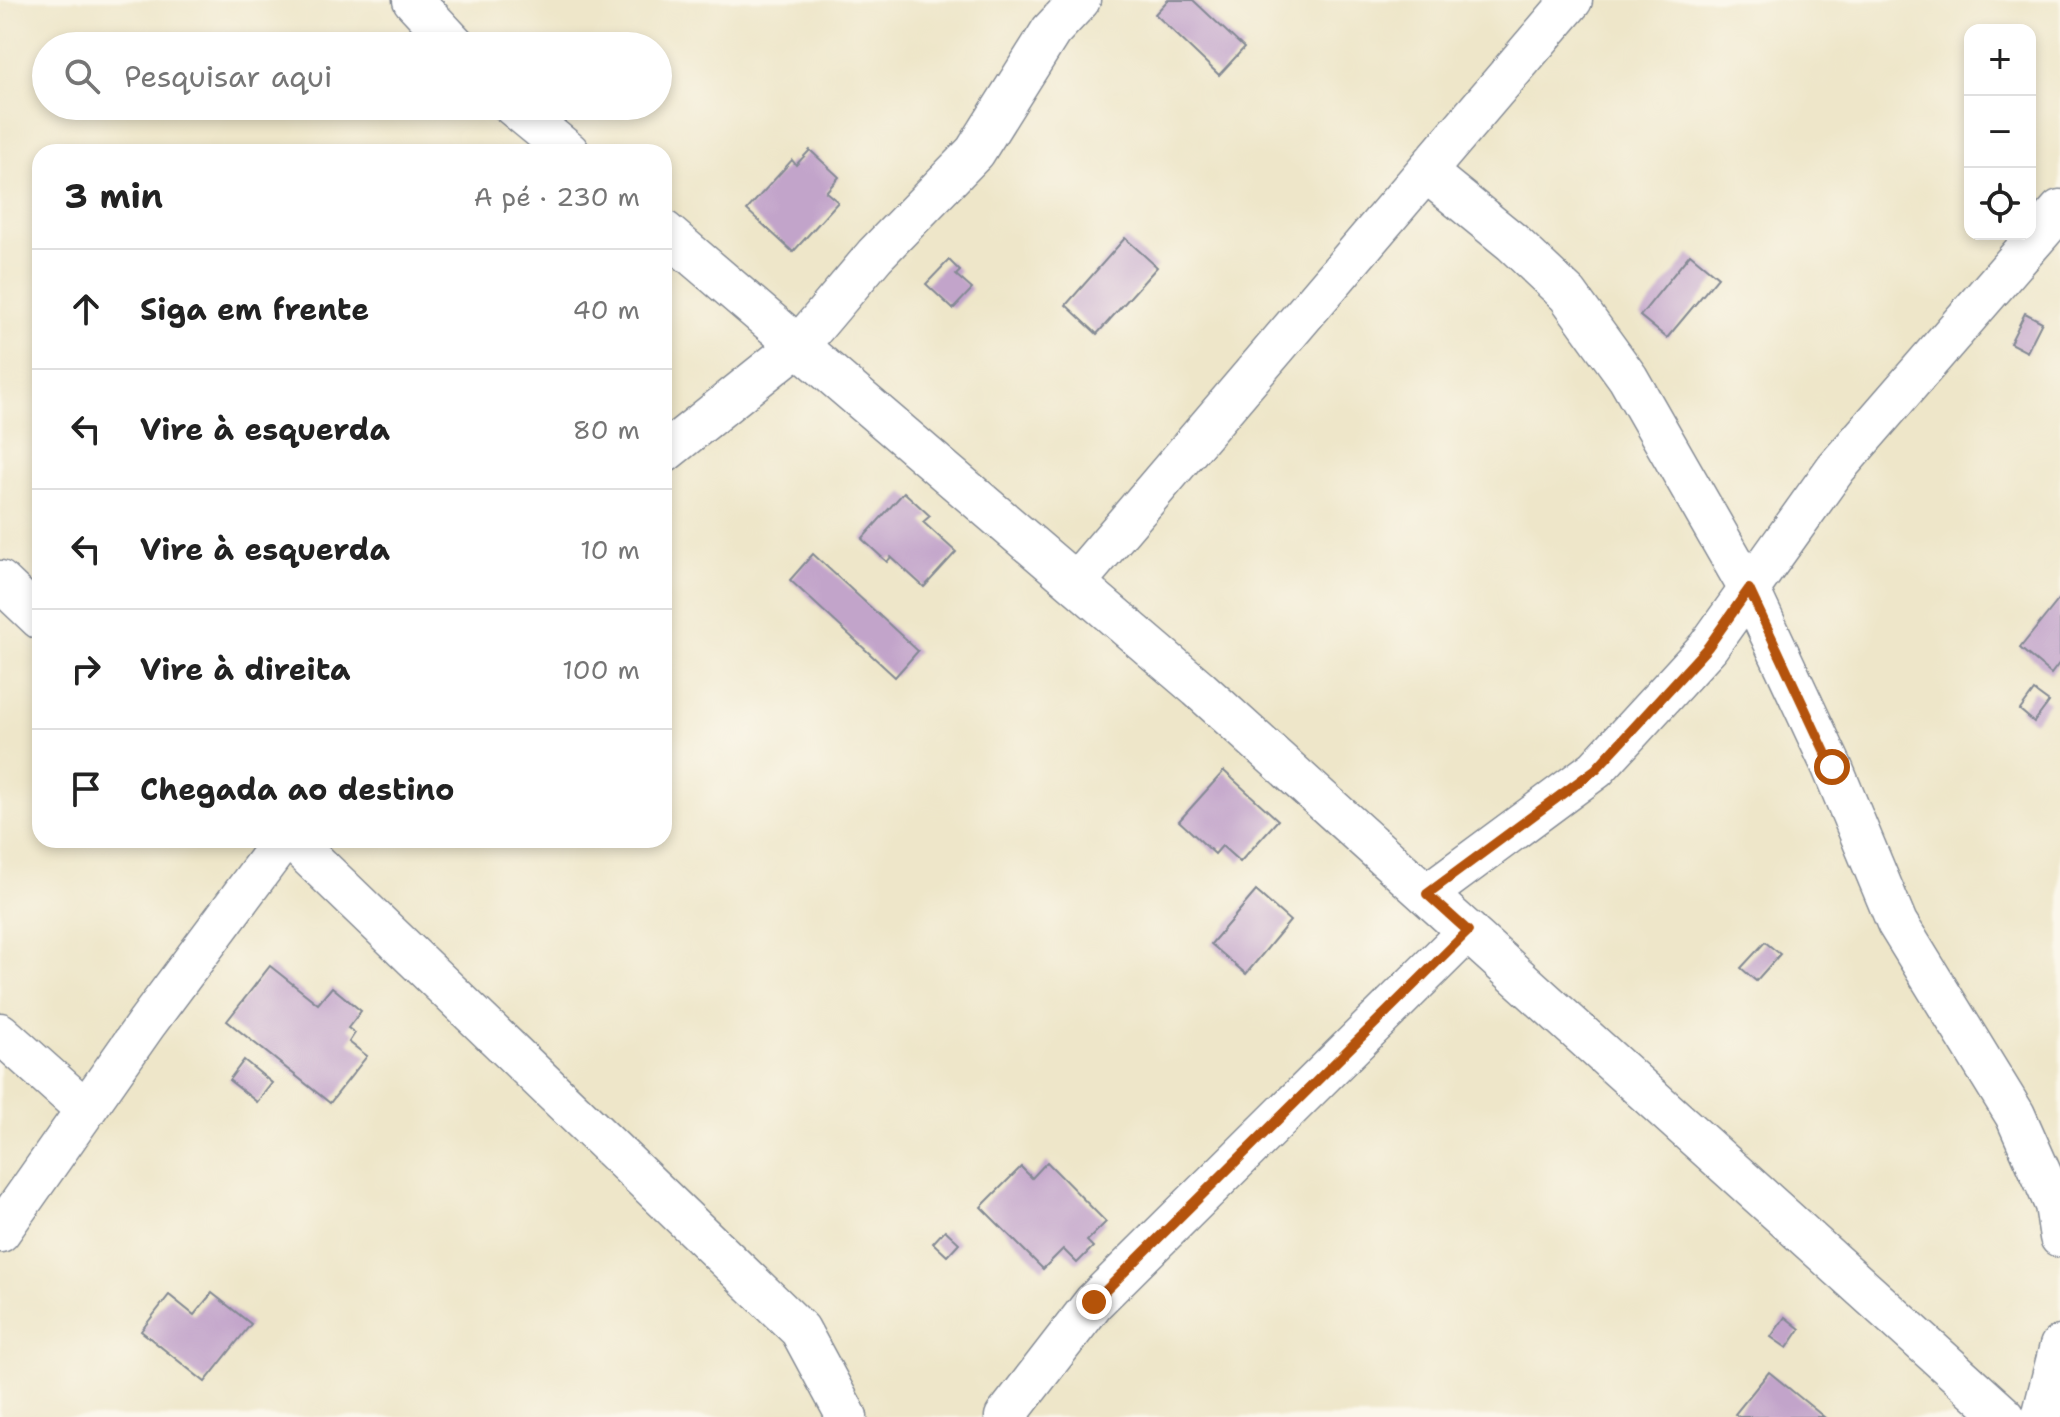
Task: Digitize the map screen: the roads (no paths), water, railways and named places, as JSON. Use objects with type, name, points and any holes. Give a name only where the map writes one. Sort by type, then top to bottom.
[{"type":"street","points":[[413,0],[443,32]]},
{"type":"street","points":[[672,447],[800,344],[875,255],[975,152],[1051,31],[1080,0]]},
{"type":"street","points":[[1076,582],[1572,0]]},
{"type":"street","points":[[530,120],[559,144]]},
{"type":"street","points":[[1426,172],[1512,242],[1568,295],[1628,378],[1749,589],[1832,767],[1897,923],[2015,1115],[2055,1205],[2060,1237]]},
{"type":"street","points":[[1427,894],[1596,769],[1708,647],[1836,468],[2060,210]]},
{"type":"street","points":[[672,238],[1076,582],[1427,894],[2005,1417]]},
{"type":"street","points":[[0,581],[32,611]]},
{"type":"street","points":[[0,1232],[85,1109],[277,848]]},
{"type":"street","points":[[300,848],[800,1330],[847,1417]]},
{"type":"street","points":[[1005,1417],[1094,1302],[1468,931]]},
{"type":"street","points":[[0,1033],[85,1109]]},
{"type":"street","points":[[2042,1417],[2060,1346]]}]
